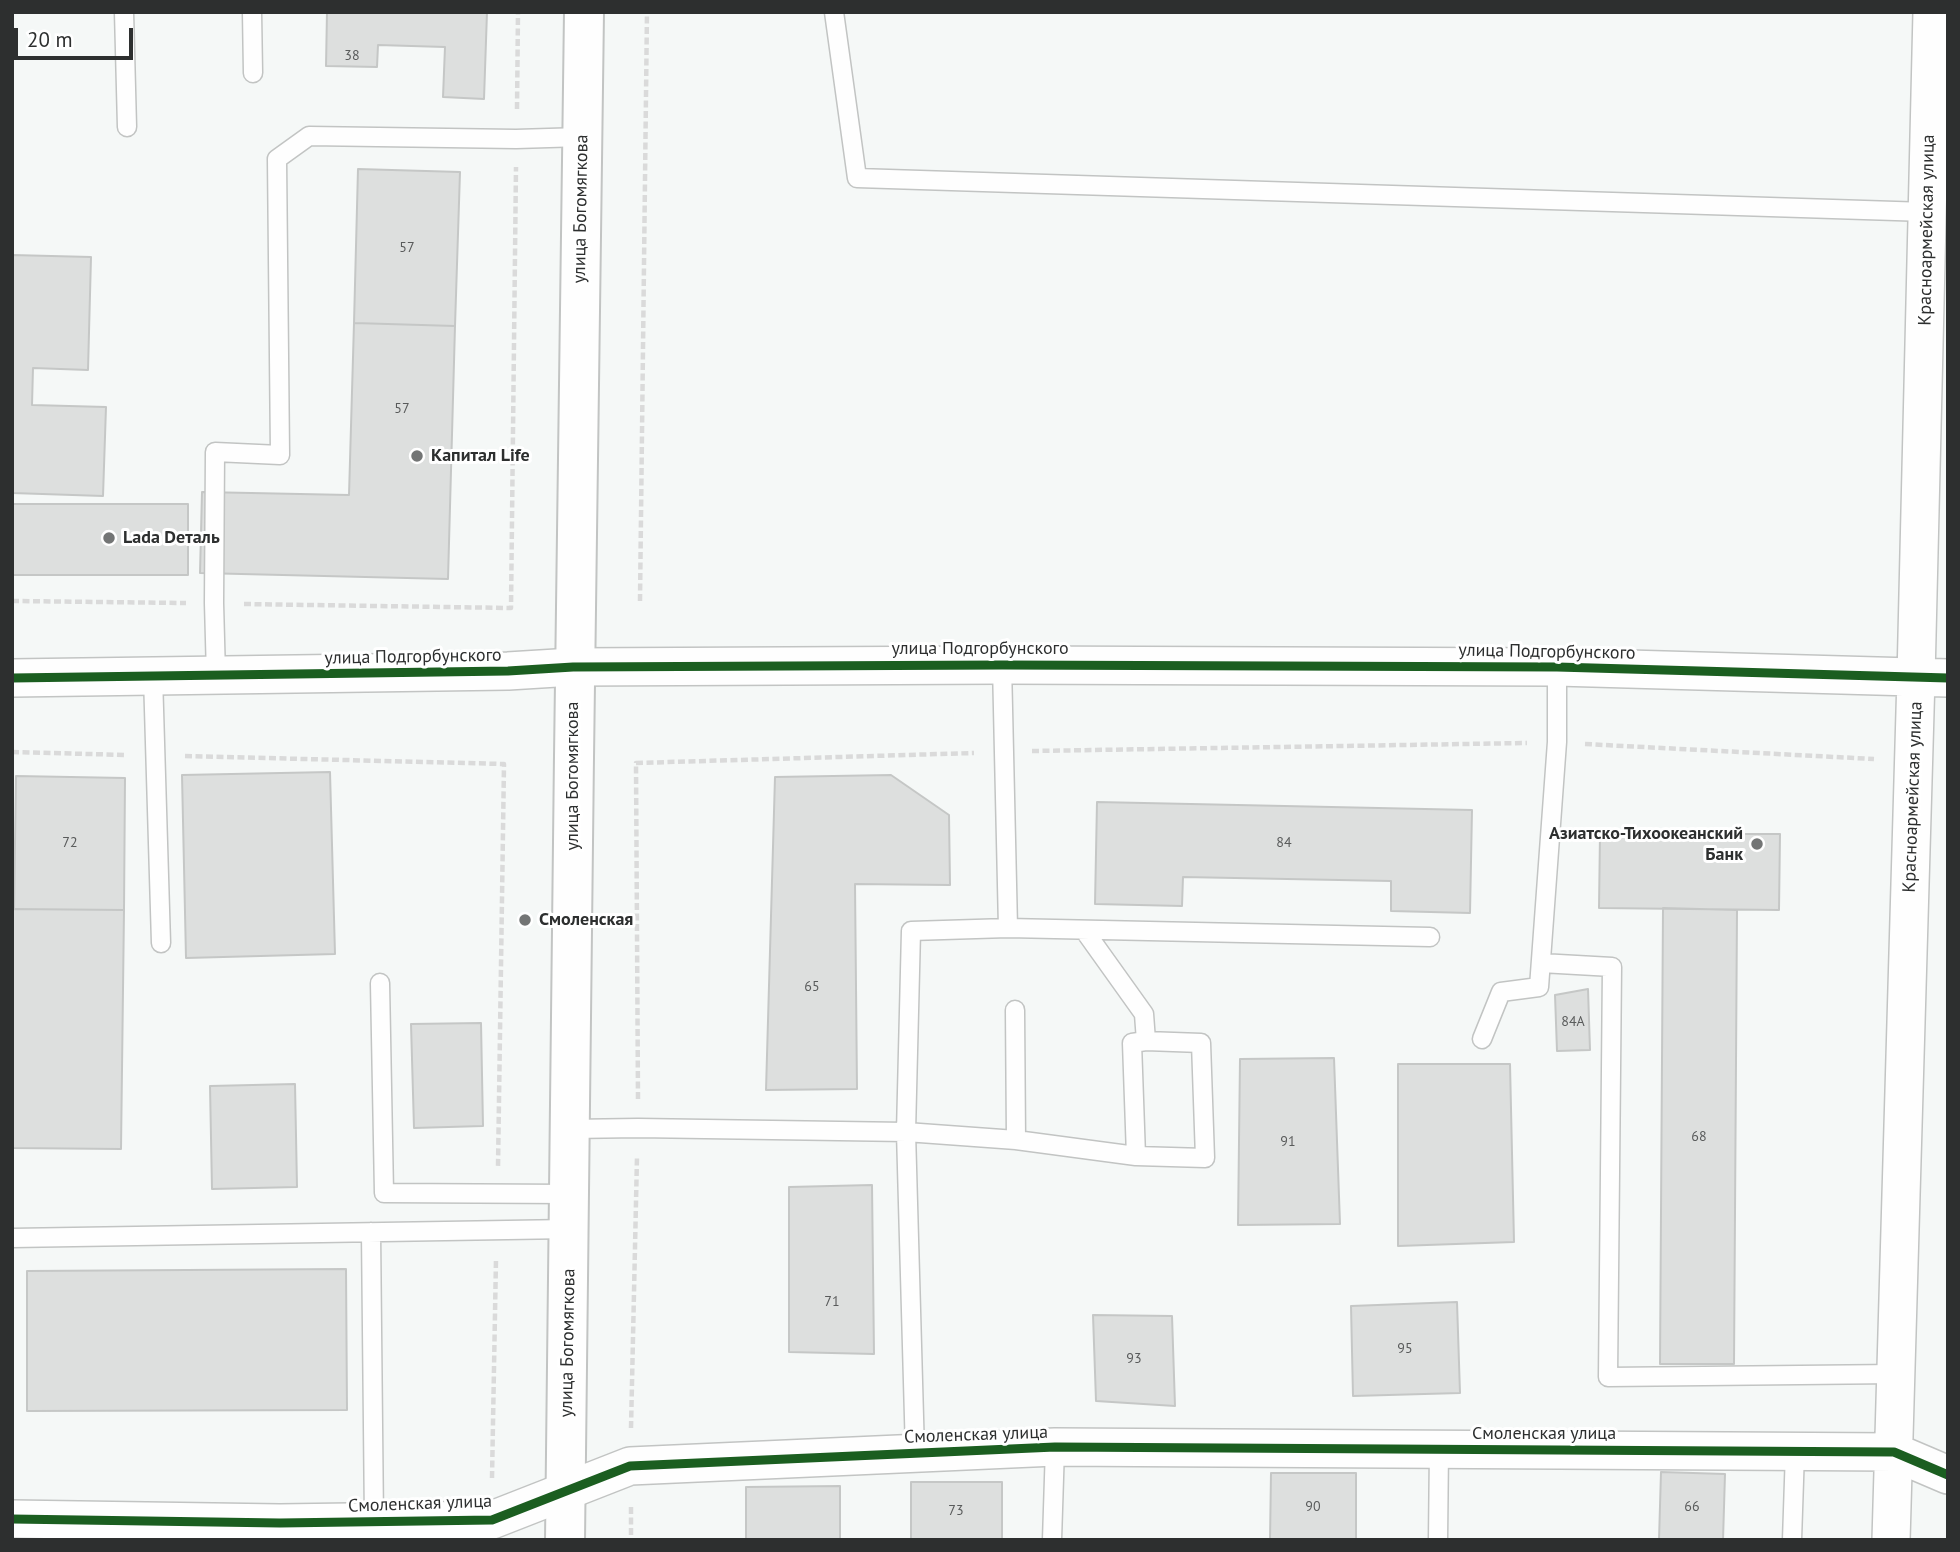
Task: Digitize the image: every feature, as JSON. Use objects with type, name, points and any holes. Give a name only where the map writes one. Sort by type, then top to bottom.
[{"type":"main road","name":"улица Богомягкова","points":[[565,1540],[571,1129],[573,667],[583,12]]},
{"type":"street","name":"Красноармейская улица","points":[[1891,1540],[1896,1374],[1932,678],[1927,212],[1932,12]]},
{"type":"street","name":"улица Подгорбунского","points":[[12,678],[508,671],[573,667],[1002,664],[1557,667],[1932,678]]},
{"type":"street","name":"Смоленская улица","points":[[12,1519],[280,1531],[374,1522],[492,1520],[631,1466],[1055,1447],[1894,1452],[1948,1475]]},
{"type":"lane","points":[[124,12],[127,127]]},
{"type":"lane","points":[[252,12],[253,73]]},
{"type":"lane","points":[[834,12],[857,178],[1927,212]]},
{"type":"lane","points":[[216,676],[215,452],[280,455],[277,159],[310,136],[516,139],[582,137]]},
{"type":"lane","points":[[1002,664],[1008,928]]},
{"type":"lane","points":[[1482,1039],[1501,992],[1539,987],[1557,742],[1557,667]]},
{"type":"lane","points":[[153,676],[161,943]]},
{"type":"lane","points":[[915,1453],[906,1132],[911,931],[1008,928],[1430,937]]},
{"type":"lane","points":[[1084,930],[1144,1014],[1146,1041]]},
{"type":"lane","points":[[1541,963],[1612,967],[1608,1377],[1896,1374]]},
{"type":"lane","points":[[380,983],[384,1193],[497,1192],[569,1211]]},
{"type":"lane","points":[[1015,1010],[1016,1140]]},
{"type":"lane","points":[[571,1129],[906,1132],[1016,1140],[1136,1156],[1205,1158],[1201,1043],[1146,1041],[1132,1044],[1136,1156]]},
{"type":"lane","points":[[12,1238],[497,1230],[569,1211]]},
{"type":"lane","points":[[371,1232],[374,1522]]},
{"type":"lane","points":[[1052,1540],[1055,1447]]},
{"type":"lane","points":[[1438,1540],[1439,1449]]},
{"type":"lane","points":[[1792,1540],[1795,1451]]},
{"type":"path","points":[[12,601],[511,608],[518,12]]},
{"type":"path","points":[[640,601],[647,12]]},
{"type":"path","points":[[636,764],[1004,752],[1557,742],[1874,759]]},
{"type":"path","points":[[12,752],[504,764],[497,1192]]},
{"type":"path","points":[[492,1520],[497,1230]]},
{"type":"building","points":[[327,12],[487,12],[484,99],[443,97],[445,47],[378,45],[377,67],[326,66]]},
{"type":"building","points":[[358,169],[460,172],[455,326],[354,323]]},
{"type":"building","points":[[12,255],[91,257],[88,370],[33,368],[32,405],[106,407],[103,496],[12,493]]},
{"type":"building","points":[[354,323],[455,326],[448,579],[200,573],[202,492],[349,495]]},
{"type":"building","points":[[12,504],[188,504],[188,575],[12,575]]},
{"type":"building","points":[[330,772],[335,954],[186,958],[182,775]]},
{"type":"building","points":[[891,775],[949,815],[950,885],[855,884],[857,1089],[766,1090],[775,777]]},
{"type":"building","points":[[16,776],[125,778],[124,910],[14,909]]},
{"type":"building","points":[[1097,802],[1472,810],[1470,913],[1391,911],[1391,881],[1183,877],[1182,906],[1095,904]]},
{"type":"building","points":[[1600,834],[1780,834],[1779,910],[1599,908]]},
{"type":"building","points":[[1663,908],[1737,910],[1734,1364],[1660,1364]]},
{"type":"building","points":[[12,909],[124,910],[121,1149],[12,1148]]},
{"type":"building","points":[[1588,989],[1590,1050],[1557,1051],[1555,995]]},
{"type":"building","points":[[481,1023],[483,1126],[414,1128],[411,1024]]},
{"type":"building","points":[[1334,1058],[1340,1224],[1238,1225],[1240,1059]]},
{"type":"building","points":[[1398,1064],[1510,1064],[1514,1242],[1398,1246]]},
{"type":"building","points":[[295,1084],[297,1187],[212,1189],[210,1086]]},
{"type":"building","points":[[872,1185],[874,1354],[789,1352],[789,1187]]},
{"type":"building","points":[[346,1269],[347,1410],[27,1411],[27,1271]]},
{"type":"building","points":[[1457,1302],[1460,1393],[1353,1396],[1351,1306]]},
{"type":"building","points":[[1093,1315],[1172,1316],[1175,1406],[1096,1401]]},
{"type":"building","points":[[1661,1472],[1725,1474],[1723,1540],[1659,1540]]},
{"type":"building","points":[[1271,1473],[1356,1473],[1356,1540],[1270,1540]]},
{"type":"building","points":[[911,1482],[1002,1482],[1002,1540],[911,1540]]},
{"type":"building","points":[[840,1486],[840,1540],[746,1540],[746,1487]]},
{"type":"cycle path","points":[[12,678],[508,671],[573,667],[1002,665],[1557,667],[1948,678]]},
{"type":"cycle path","points":[[12,1519],[280,1523],[492,1520],[630,1466],[1055,1447],[1894,1452],[1948,1475]]},
{"type":"place","name":"Капитал Life","points":[[417,456]]},
{"type":"place","name":"Lada Dеталь","points":[[109,538]]},
{"type":"place","name":"Азиатско-Тихоокеанский Банк","points":[[1757,844]]},
{"type":"place","name":"Смоленская","points":[[525,920]]}]
